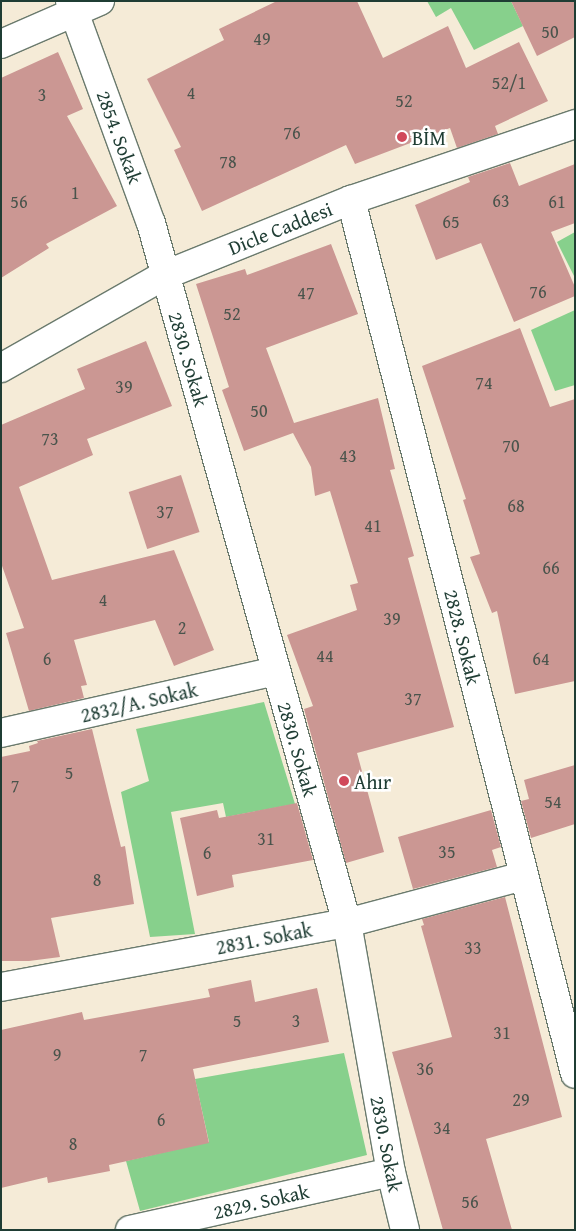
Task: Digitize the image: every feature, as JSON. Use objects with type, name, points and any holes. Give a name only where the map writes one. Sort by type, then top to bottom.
[{"type":"street","points":[[1,44],[72,7],[100,1]]},
{"type":"street","name":"2854. Sokak","points":[[72,7],[151,223],[165,275]]},
{"type":"street","name":"Dicle Caddesi","points":[[1,368],[165,275],[351,200],[575,124]]},
{"type":"street","name":"2828. Sokak","points":[[351,200],[575,1074]]},
{"type":"street","name":"2830. Sokak","points":[[165,275],[347,923],[391,1172],[405,1230]]},
{"type":"street","name":"2832/A. Sokak","points":[[1,733],[276,671]]},
{"type":"street","name":"2831. Sokak","points":[[1,987],[347,923],[524,876]]},
{"type":"street","name":"2829. Sokak","points":[[130,1230],[391,1172]]},
{"type":"green space","points":[[427,1],[511,1],[523,26],[474,50],[451,8],[436,17]]},
{"type":"green space","points":[[575,232],[575,278],[557,242]]},
{"type":"green space","points":[[575,310],[575,385],[555,391],[531,330]]},
{"type":"green space","points":[[264,702],[295,804],[226,817],[223,803],[171,812],[195,934],[150,937],[121,792],[149,781],[136,729]]},
{"type":"green space","points":[[344,1053],[367,1155],[140,1211],[126,1161],[209,1142],[195,1079]]},
{"type":"building","points":[[277,1],[357,1],[383,58],[448,26],[466,68],[519,42],[548,101],[495,126],[498,134],[457,148],[450,128],[355,164],[346,145],[202,211],[174,150],[181,147],[147,79],[224,40],[219,29]]},
{"type":"building","points":[[511,1],[575,1],[575,37],[537,56]]},
{"type":"building","points":[[58,52],[83,109],[67,116],[117,206],[46,244],[49,248],[1,278],[1,78]]},
{"type":"building","points":[[510,163],[519,186],[575,164],[575,223],[551,232],[575,287],[575,296],[514,322],[481,243],[436,260],[415,205],[470,182],[468,177]]},
{"type":"building","points":[[331,244],[358,314],[266,348],[294,423],[378,398],[395,469],[390,470],[414,556],[408,558],[454,727],[357,753],[384,852],[346,863],[304,709],[313,706],[287,635],[357,610],[350,585],[358,583],[330,491],[315,496],[311,467],[293,433],[244,451],[222,390],[229,387],[196,284],[245,269],[247,275]]},
{"type":"building","points":[[520,328],[550,407],[575,399],[575,681],[515,694],[497,611],[492,613],[470,557],[480,554],[463,500],[466,499],[422,366]]},
{"type":"building","points":[[146,341],[172,406],[87,439],[93,455],[19,487],[52,580],[174,550],[214,650],[174,666],[155,620],[74,640],[87,685],[81,686],[84,698],[29,711],[6,633],[24,628],[1,563],[1,425],[85,389],[77,369]]},
{"type":"building","points":[[181,475],[200,532],[147,549],[129,492]]},
{"type":"building","points":[[92,729],[121,847],[125,846],[134,904],[51,918],[60,957],[29,961],[1,961],[1,757],[30,751],[29,746],[38,743],[37,741]]},
{"type":"building","points":[[575,765],[575,824],[531,838],[521,801],[529,799],[524,780]]},
{"type":"building","points":[[297,803],[313,860],[232,875],[234,887],[197,896],[180,818],[217,810],[219,818]]},
{"type":"building","points":[[491,810],[501,847],[492,850],[497,867],[413,889],[398,837]]},
{"type":"building","points":[[505,897],[562,1117],[486,1139],[512,1230],[443,1230],[392,1052],[452,1037],[421,926],[424,925],[422,919]]},
{"type":"building","points":[[251,980],[255,1002],[317,988],[329,1042],[193,1069],[209,1143],[109,1165],[110,1171],[48,1183],[47,1177],[1,1188],[1,1030],[82,1012],[84,1020],[210,997],[208,989]]},
{"type":"place","name":"BİM","points":[[402,137]]},
{"type":"place","name":"Ahır","points":[[344,781]]}]
